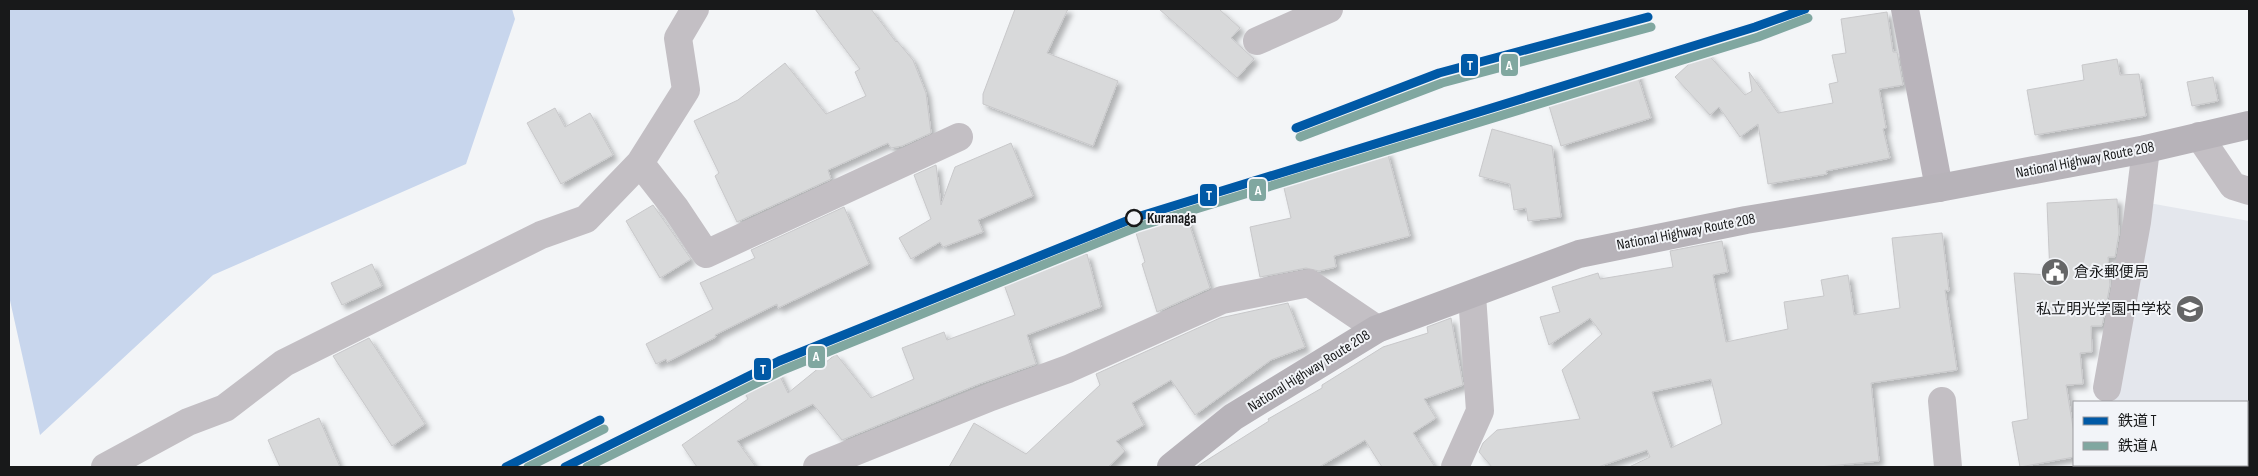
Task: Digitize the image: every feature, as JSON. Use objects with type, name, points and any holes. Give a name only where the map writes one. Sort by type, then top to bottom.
[{"type":"highway","name":"National Highway Route 208","points":[[1171,467],[1233,417],[1377,329],[1578,254],[1746,220],[1939,188],[2146,149],[2249,125]]},
{"type":"street","points":[[105,467],[188,422],[224,408],[284,363],[541,235],[586,220],[640,164],[686,90],[678,38],[695,9]]},
{"type":"street","points":[[1257,40],[1329,9]]},
{"type":"street","points":[[1905,9],[1939,188]]},
{"type":"street","points":[[2200,136],[2233,186],[2249,191]]},
{"type":"street","points":[[640,164],[676,209],[706,254],[958,137]]},
{"type":"street","points":[[2107,388],[2137,222],[2146,149]]},
{"type":"street","points":[[817,467],[991,397],[1068,369],[1222,300],[1309,283],[1377,329]]},
{"type":"street","points":[[1455,467],[1480,411],[1472,295]]},
{"type":"street","points":[[1942,401],[1948,467]]},
{"type":"shaded area","points":[[9,9],[512,9],[515,19],[466,164],[213,275],[40,435],[9,296]]},
{"type":"shaded area","name":"私立明光学園中学校","points":[[2149,203],[2249,221],[2249,467],[2096,467],[2248,466],[2248,401],[2113,401]]},
{"type":"building","points":[[815,9],[871,9],[896,42],[913,60],[926,93],[931,133],[902,146],[891,148],[888,143],[828,170],[831,179],[737,222],[715,176],[719,173],[694,121],[738,100],[785,63],[826,114],[866,96],[855,72],[860,69]]},
{"type":"building","points":[[1015,9],[1068,9],[1047,53],[1118,81],[1093,146],[983,104],[983,94]]},
{"type":"building","points":[[1159,9],[1219,9],[1240,28],[1231,38],[1254,59],[1237,78]]},
{"type":"building","points":[[1887,12],[1893,52],[1897,52],[1903,85],[1879,89],[1886,128],[1883,129],[1890,158],[1826,171],[1827,174],[1768,184],[1758,124],[1740,137],[1719,107],[1710,115],[1675,77],[1704,50],[1745,95],[1752,91],[1749,72],[1778,113],[1833,103],[1829,84],[1838,82],[1832,55],[1846,53],[1841,19]]},
{"type":"building","points":[[2117,59],[2120,75],[2139,74],[2146,116],[2035,135],[2027,90],[2084,80],[2082,65]]},
{"type":"building","points":[[1636,71],[1651,118],[1561,146],[1547,99]]},
{"type":"building","points":[[2213,77],[2218,101],[2192,106],[2187,82]]},
{"type":"building","points":[[555,108],[565,127],[590,113],[613,155],[561,184],[527,123]]},
{"type":"building","points":[[1492,129],[1552,146],[1561,217],[1528,221],[1526,208],[1514,210],[1510,184],[1479,176]]},
{"type":"building","points":[[1011,143],[1033,196],[978,220],[983,232],[943,247],[940,242],[911,259],[899,238],[931,219],[914,175],[936,165],[941,205],[955,167]]},
{"type":"building","points":[[1387,151],[1410,236],[1334,256],[1336,267],[1319,271],[1306,268],[1260,277],[1250,227],[1291,218],[1281,175],[1326,165],[1327,168]]},
{"type":"building","points":[[2117,199],[2119,233],[2115,257],[2108,257],[2110,285],[2102,326],[2091,326],[2092,352],[2080,353],[2083,384],[2066,385],[2073,427],[2073,457],[2020,467],[2012,422],[2028,419],[2014,273],[2050,275],[2047,203]]},
{"type":"building","points":[[653,205],[691,259],[660,278],[626,221]]},
{"type":"building","points":[[844,207],[869,264],[778,308],[777,304],[667,362],[666,359],[656,364],[646,344],[713,309],[700,283],[755,258],[751,250]]},
{"type":"building","points":[[1187,217],[1210,288],[1157,312],[1142,264],[1145,262],[1136,233]]},
{"type":"building","points":[[1942,233],[1949,291],[1945,290],[1957,370],[1871,383],[1879,461],[1819,467],[1629,467],[1650,457],[1647,450],[1598,467],[1492,467],[1479,452],[1483,443],[1497,430],[1580,419],[1562,370],[1602,334],[1590,318],[1549,345],[1540,317],[1560,312],[1552,287],[1598,273],[1600,279],[1673,267],[1670,251],[1722,241],[1728,272],[1713,275],[1726,342],[1788,329],[1784,302],[1824,296],[1821,280],[1848,275],[1854,315],[1900,308],[1892,238]],"holes":[[[1711,379],[1722,424],[1671,448],[1652,392]]]},
{"type":"building","points":[[1087,254],[1101,307],[1027,335],[1036,364],[979,384],[842,440],[813,404],[737,441],[756,467],[697,467],[682,445],[748,399],[742,387],[777,370],[788,393],[836,354],[871,398],[914,379],[902,348],[944,332],[947,340],[1015,315],[1002,279],[1058,258],[1059,261]]},
{"type":"building","points":[[372,264],[382,286],[342,305],[331,283]]},
{"type":"building","points":[[1288,303],[1305,347],[1271,360],[1195,415],[1171,380],[1132,403],[1144,425],[1116,441],[1125,451],[1108,467],[949,467],[974,423],[1026,454],[1100,385],[1096,374],[1220,318]]},
{"type":"building","points":[[1451,318],[1463,385],[1424,399],[1436,418],[1413,433],[1435,467],[1382,467],[1365,440],[1319,467],[1196,467],[1269,421],[1268,419],[1322,388],[1322,385],[1383,347],[1428,333],[1427,327]]},
{"type":"building","points":[[369,338],[425,424],[392,446],[333,356]]},
{"type":"building","points":[[319,418],[340,467],[280,467],[268,440]]},
{"type":"rail line","name":"T","points":[[565,467],[779,361],[1134,218],[1755,27],[1805,9]]},
{"type":"rail line","name":"T","points":[[1296,128],[1439,73],[1648,17]]},
{"type":"rail line","name":"A","points":[[587,467],[783,370],[1137,227],[1758,37],[1808,18]]},
{"type":"rail line","name":"A","points":[[1300,137],[1442,83],[1651,27]]},
{"type":"rail line","name":"T","points":[[506,467],[600,420]]},
{"type":"rail line","name":"A","points":[[528,467],[604,429]]},
{"type":"place","name":"Kuranaga","points":[[1134,218]]},
{"type":"place","name":"倉永郵便局","points":[[2055,272]]},
{"type":"place","name":"私立明光学園中学校","points":[[2190,309]]}]
